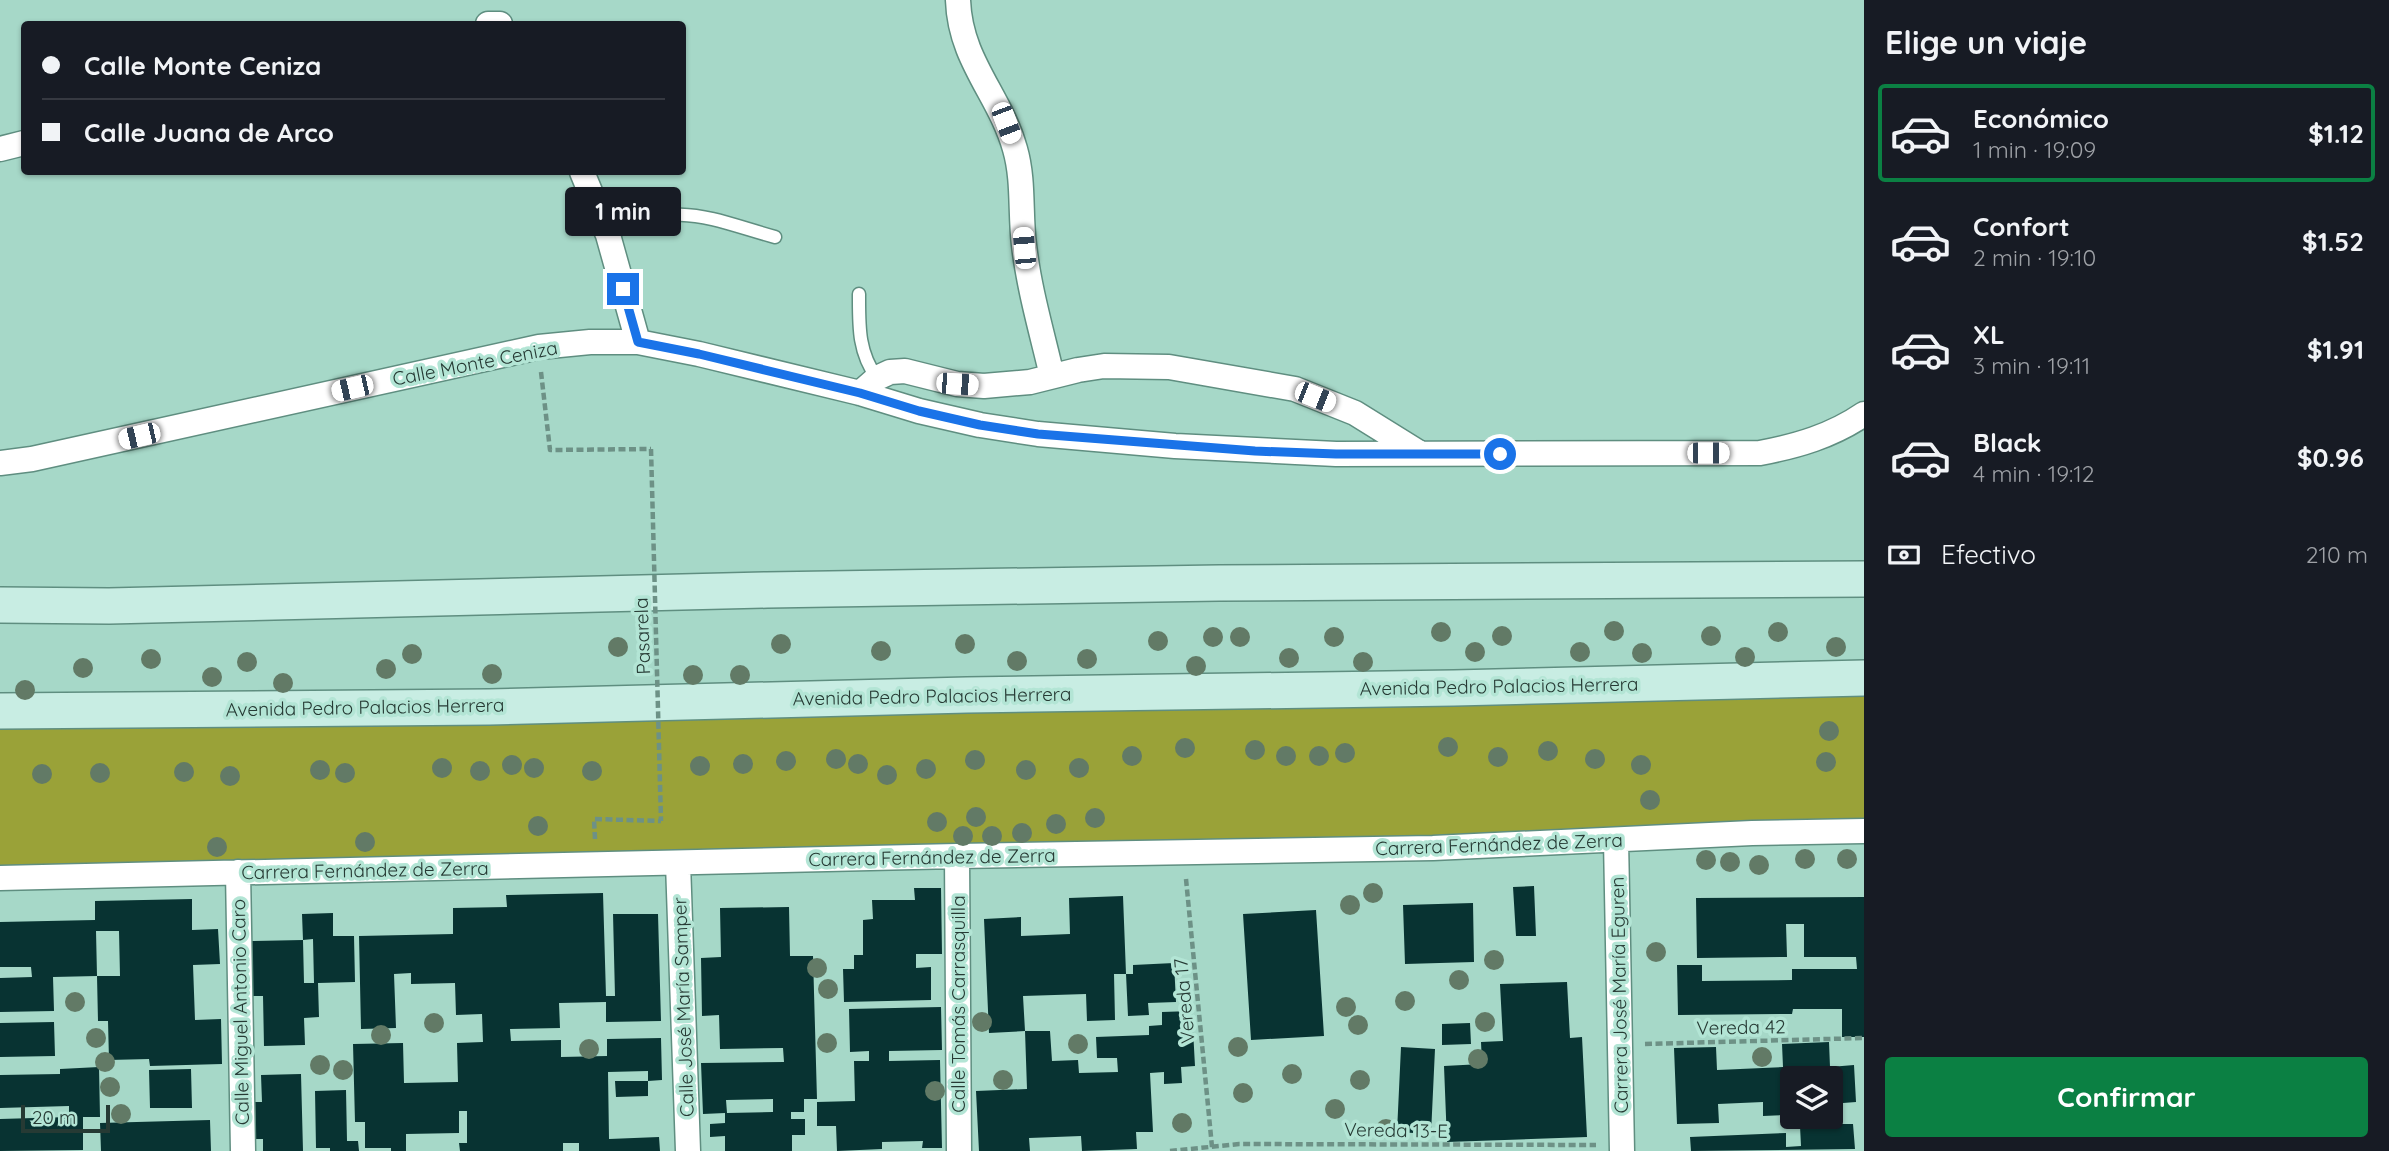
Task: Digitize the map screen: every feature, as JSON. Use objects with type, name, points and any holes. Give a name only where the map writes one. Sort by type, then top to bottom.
[{"type":"main road","points":[[0,606],[1178,583],[1864,579]]},
{"type":"main road","name":"Avenida Pedro Palacios Herrera","points":[[0,711],[489,707],[1864,678]]},
{"type":"street","points":[[958,0],[967,48],[1006,123],[1015,148],[1020,173],[1024,248],[1052,376]]},
{"type":"street","points":[[0,149],[21,144]]},
{"type":"street","points":[[583,175],[608,235],[638,342]]},
{"type":"street","name":"Calle Monte Ceniza","points":[[0,463],[32,459],[539,347],[590,342],[638,342],[869,385],[932,414],[980,425],[1038,434],[1255,451],[1336,454],[1760,453],[1822,437],[1849,425],[1864,414]]},
{"type":"street","points":[[869,385],[890,372],[905,370],[944,381],[984,386],[1030,382],[1104,366],[1169,367],[1295,389],[1355,413],[1422,454]]},
{"type":"street","name":"Carrera Fernández de Zerra","points":[[0,878],[1433,848],[1752,833],[1864,831]]},
{"type":"street","name":"Carrera José María Eguren","points":[[1616,840],[1622,1148]]},
{"type":"street","name":"Calle Tomás Carrasquilla","points":[[957,856],[959,1151]]},
{"type":"street","name":"Calle José María Samper","points":[[678,863],[688,1151]]},
{"type":"street","name":"Calle Miguel Antonio Caro","points":[[238,872],[243,1151]]},
{"type":"lane","points":[[608,235],[647,218],[693,214],[775,237]]},
{"type":"lane","points":[[859,294],[859,338],[869,385]]},
{"type":"path","name":"Pasarela","points":[[539,347],[550,450],[651,449],[661,821],[594,818]]},
{"type":"path","name":"Vereda 17","points":[[1184,853],[1212,1147]]},
{"type":"path","name":"Vereda 42","points":[[1619,1045],[1864,1038]]},
{"type":"path","name":"Vereda 13-E","points":[[1170,1151],[1239,1144],[1348,1143],[1622,1148]]},
{"type":"green space","points":[[1864,678],[1864,831],[0,878],[0,711]]},
{"type":"building","points":[[1534,886],[1536,936],[1516,936],[1513,887]]},
{"type":"building","points":[[914,888],[941,888],[942,954],[916,954],[916,968],[931,967],[931,1000],[844,1002],[843,969],[854,969],[854,955],[863,955],[863,920],[873,919],[872,900],[915,900]]},
{"type":"building","points":[[603,893],[606,996],[615,996],[613,914],[658,914],[661,1021],[606,1022],[606,1002],[559,1003],[560,1028],[510,1029],[511,1041],[561,1040],[561,1057],[607,1056],[607,1039],[661,1038],[662,1080],[648,1081],[648,1071],[608,1072],[609,1139],[659,1137],[660,1151],[579,1151],[579,1143],[563,1143],[563,1151],[460,1151],[459,1143],[467,1143],[467,1111],[459,1111],[459,1133],[406,1134],[406,1151],[365,1148],[365,1122],[355,1122],[353,1044],[403,1043],[404,1083],[458,1082],[457,1043],[483,1042],[482,1014],[456,1015],[455,983],[411,984],[411,973],[394,974],[396,1028],[361,1029],[359,936],[453,934],[453,908],[507,907],[506,895]]},
{"type":"building","points":[[1123,896],[1126,974],[1114,974],[1115,1020],[1087,1021],[1086,994],[1023,996],[1025,1031],[989,1033],[984,919],[1021,917],[1021,936],[1070,934],[1069,898]]},
{"type":"building","points":[[1864,897],[1864,1037],[1842,1037],[1842,1009],[1793,1009],[1792,1014],[1678,1015],[1677,965],[1702,965],[1702,981],[1792,980],[1792,969],[1857,969],[1856,957],[1804,957],[1804,924],[1786,924],[1787,957],[1697,958],[1696,898]]},
{"type":"building","points":[[192,899],[192,930],[218,929],[220,964],[193,965],[195,1020],[221,1019],[222,1064],[150,1066],[149,1059],[109,1060],[108,1021],[98,1021],[97,976],[53,977],[54,1011],[0,1012],[0,978],[32,977],[31,967],[0,967],[0,922],[95,920],[95,901]],"holes":[[[96,931],[119,931],[120,976],[97,976]]]},
{"type":"building","points":[[1473,903],[1474,962],[1405,964],[1403,905]]},
{"type":"building","points":[[789,907],[790,956],[813,956],[817,1099],[804,1099],[804,1112],[791,1112],[791,1119],[805,1119],[805,1135],[792,1135],[792,1151],[725,1151],[725,1136],[710,1137],[710,1124],[725,1123],[725,1113],[703,1114],[701,1063],[784,1062],[783,1048],[720,1049],[719,1015],[702,1016],[701,958],[721,957],[720,908]],"holes":[[[773,1099],[773,1112],[727,1113],[726,1100]]]},
{"type":"building","points":[[1316,910],[1324,1036],[1251,1040],[1243,914]]},
{"type":"building","points":[[333,913],[333,936],[354,936],[355,982],[318,983],[319,1017],[304,1018],[305,1045],[264,1046],[263,996],[252,996],[251,941],[303,940],[302,914]],"holes":[[[313,939],[314,983],[304,983],[303,940]]]},
{"type":"building","points":[[1174,963],[1176,1002],[1148,1003],[1149,1015],[1128,1016],[1126,974],[1133,974],[1133,965]]},
{"type":"building","points":[[1567,982],[1570,1038],[1582,1037],[1587,1137],[1447,1142],[1444,1066],[1482,1064],[1481,1042],[1503,1041],[1500,984]]},
{"type":"building","points":[[941,1007],[942,1050],[889,1051],[889,1061],[940,1060],[942,1148],[922,1148],[923,1141],[882,1142],[882,1149],[837,1151],[836,1126],[817,1126],[817,1102],[855,1101],[854,1061],[869,1061],[869,1051],[850,1052],[849,1009]]},
{"type":"building","points":[[1192,1011],[1195,1066],[1181,1067],[1182,1083],[1164,1084],[1164,1072],[1150,1073],[1153,1132],[1136,1132],[1137,1149],[1082,1151],[1081,1136],[1029,1138],[1030,1151],[979,1151],[976,1091],[1027,1089],[1025,1031],[1050,1031],[1052,1061],[1078,1060],[1079,1073],[1118,1072],[1117,1058],[1097,1058],[1096,1037],[1149,1035],[1149,1026],[1162,1025],[1162,1012]]},
{"type":"building","points":[[54,1022],[55,1056],[0,1057],[0,1023]]},
{"type":"building","points":[[1470,1023],[1471,1044],[1442,1045],[1442,1024]]},
{"type":"building","points":[[1829,1042],[1830,1066],[1783,1066],[1782,1044]]},
{"type":"building","points":[[1401,1047],[1435,1049],[1431,1134],[1397,1132]]},
{"type":"building","points":[[1716,1047],[1717,1070],[1780,1067],[1780,1115],[1763,1116],[1763,1102],[1718,1104],[1719,1123],[1677,1124],[1674,1048]]},
{"type":"building","points":[[1854,1065],[1856,1102],[1843,1103],[1842,1066]]},
{"type":"building","points":[[99,1067],[100,1117],[83,1117],[83,1150],[0,1151],[0,1119],[69,1117],[69,1106],[0,1108],[0,1075],[60,1074],[60,1069]]},
{"type":"building","points":[[191,1069],[192,1108],[150,1108],[149,1070]]},
{"type":"building","points":[[301,1074],[303,1151],[263,1151],[263,1139],[256,1139],[255,1102],[262,1102],[261,1075]]},
{"type":"building","points":[[615,1081],[648,1081],[648,1096],[616,1097]]},
{"type":"building","points":[[346,1090],[347,1141],[358,1141],[359,1151],[316,1148],[315,1091]]},
{"type":"building","points":[[210,1120],[211,1151],[101,1151],[100,1123]]},
{"type":"building","points":[[1843,1124],[1853,1124],[1855,1149],[1691,1151],[1690,1137],[1786,1133],[1786,1147],[1801,1146],[1800,1129],[1843,1129]]},
{"type":"route","points":[[623,289],[638,342],[833,386],[919,411],[980,425],[1038,434],[1255,451],[1500,454]]}]
